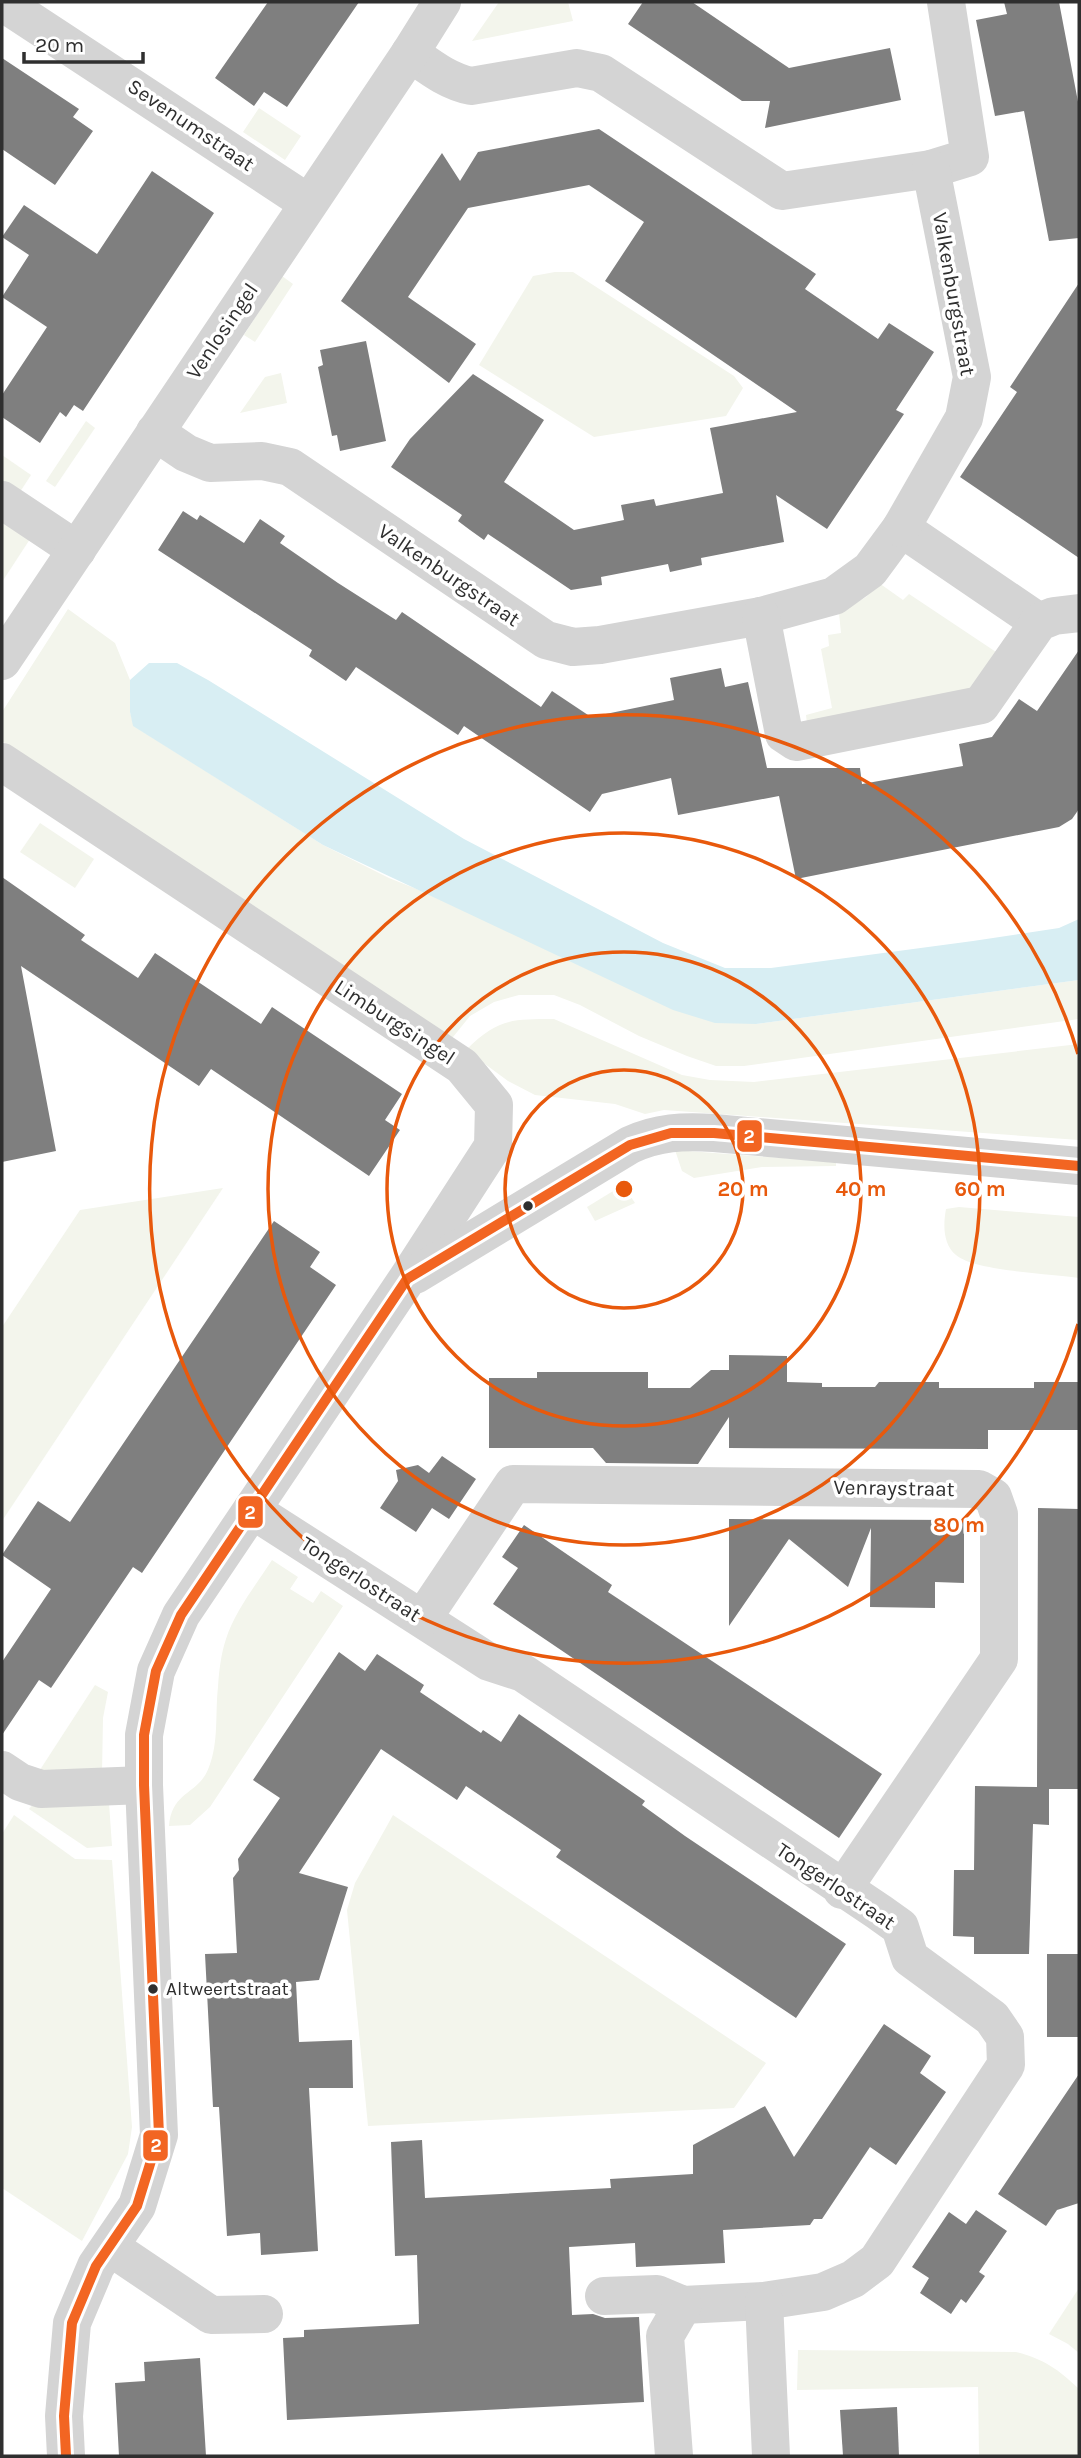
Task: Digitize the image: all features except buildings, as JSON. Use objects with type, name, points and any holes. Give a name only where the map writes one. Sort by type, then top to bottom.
[{"type":"street","name":"Sevenumstraat","points":[[2,2],[308,203]]},
{"type":"street","name":"Venlosingel","points":[[2,660],[442,2]]},
{"type":"street","points":[[410,53],[449,79],[471,86],[577,68],[601,72],[782,191],[930,169],[971,157],[946,2]]},
{"type":"street","name":"Valkenburgstraat","points":[[155,432],[186,453],[210,463],[262,461],[290,467],[546,640],[573,647],[600,645],[761,616],[834,596],[870,570],[901,528],[964,418],[972,377],[930,169]]},
{"type":"street","points":[[2,500],[77,550]]},
{"type":"street","points":[[901,528],[1039,622]]},
{"type":"street","points":[[761,616],[784,734],[796,742],[981,705],[1039,622],[1055,616],[1079,613]]},
{"type":"street","name":"Limburgsingel","points":[[2,762],[462,1066],[494,1105],[493,1146],[181,1615],[156,1671],[144,1735],[144,1786],[159,2134],[137,2206],[96,2266],[72,2323],[64,2416],[66,2456]]},
{"type":"street","points":[[407,1279],[630,1145],[665,1133],[714,1133],[1079,1166]]},
{"type":"street","name":"Venraystraat","points":[[423,1618],[513,1484],[979,1489],[993,1497],[999,1514],[999,1660],[842,1890]]},
{"type":"street","name":"Tongerlostraat","points":[[252,1510],[488,1662],[523,1673],[900,1927],[910,1958],[992,2018],[1005,2037],[1006,2065],[877,2261],[853,2279],[823,2292],[764,2301],[683,2305],[657,2294],[604,2296]]},
{"type":"street","points":[[2,1770],[20,1782],[41,1789],[144,1786]]},
{"type":"street","points":[[110,2247],[211,2315],[264,2314]]},
{"type":"street","points":[[764,2301],[771,2456]]},
{"type":"street","points":[[674,2456],[666,2336],[683,2305]]},
{"type":"shaded area","points":[[499,2],[568,2],[573,21],[472,41]]},
{"type":"shaded area","points":[[259,108],[301,136],[285,160],[243,132]]},
{"type":"shaded area","points":[[573,272],[734,376],[743,388],[726,416],[594,437],[479,365],[533,276]]},
{"type":"shaded area","points":[[282,276],[293,284],[255,342],[244,335]]},
{"type":"shaded area","points":[[281,373],[287,403],[240,413],[265,377]]},
{"type":"shaded area","points":[[86,421],[95,428],[55,487],[46,481]]},
{"type":"shaded area","points":[[2,455],[31,475],[18,495],[2,484]]},
{"type":"shaded area","points":[[2,515],[32,536],[2,582]]},
{"type":"shaded area","points":[[879,583],[903,600],[909,594],[999,654],[975,693],[807,724],[806,715],[832,708],[821,649],[829,646],[828,635],[841,633],[839,613],[866,597]]},
{"type":"shaded area","points":[[68,609],[115,643],[130,680],[130,712],[134,726],[323,845],[389,878],[756,1024],[1079,980],[1079,1019],[744,1066],[716,1066],[639,1036],[580,1005],[554,995],[519,995],[494,1002],[470,1016],[449,1042],[2,741],[2,712]]},
{"type":"shaded area","points":[[149,663],[177,663],[464,839],[663,943],[725,968],[771,968],[973,941],[1059,928],[1079,919],[1079,980],[756,1024],[715,1023],[673,1010],[323,845],[133,726],[130,680]]},
{"type":"shaded area","points":[[40,823],[94,859],[75,888],[20,852]]},
{"type":"shaded area","points":[[526,1019],[554,1019],[682,1075],[710,1080],[754,1082],[1079,1044],[1079,1140],[664,1110],[645,1114],[615,1104],[535,1095],[508,1081],[466,1050],[487,1032],[505,1023]]},
{"type":"shaded area","points":[[675,1150],[836,1162],[836,1166],[762,1167],[694,1178],[682,1171]]},
{"type":"shaded area","points":[[623,1185],[635,1203],[595,1221],[587,1207]]},
{"type":"shaded area","points":[[223,1188],[2,1521],[2,1327],[80,1210]]},
{"type":"shaded area","points":[[959,1207],[1079,1217],[1079,1278],[979,1265],[956,1255],[946,1240],[944,1221],[946,1209]]},
{"type":"shaded area","points":[[272,1560],[298,1577],[290,1589],[313,1603],[321,1591],[343,1606],[210,1807],[190,1825],[169,1826],[175,1806],[199,1783],[209,1767],[214,1748],[219,1675],[226,1639],[240,1608]]},
{"type":"shaded area","points":[[95,1685],[108,1692],[103,1718],[102,1774],[36,1776]]},
{"type":"shaded area","points":[[34,1803],[109,1803],[112,1846],[87,1848],[29,1809]]},
{"type":"shaded area","points":[[14,1815],[75,1859],[112,1860],[132,2127],[128,2154],[82,2241],[2,2188],[2,1834]]},
{"type":"shaded area","points":[[393,1815],[766,2063],[734,2108],[368,2126],[347,1910],[355,1883]]},
{"type":"shaded area","points":[[1079,2288],[1079,2353],[1049,2334]]},
{"type":"shaded area","points":[[798,2350],[1016,2352],[1035,2358],[1079,2389],[1079,2450],[1076,2456],[979,2456],[978,2387],[797,2390]]},
{"type":"transit line","name":"2","points":[[66,2456],[64,2416],[72,2323],[96,2266],[137,2206],[159,2135],[144,1785],[144,1735],[156,1671],[181,1615],[407,1279],[630,1145],[671,1133],[714,1133],[1079,1166]]},
{"type":"place","name":"Altweertstraat","points":[[153,1989]]}]
